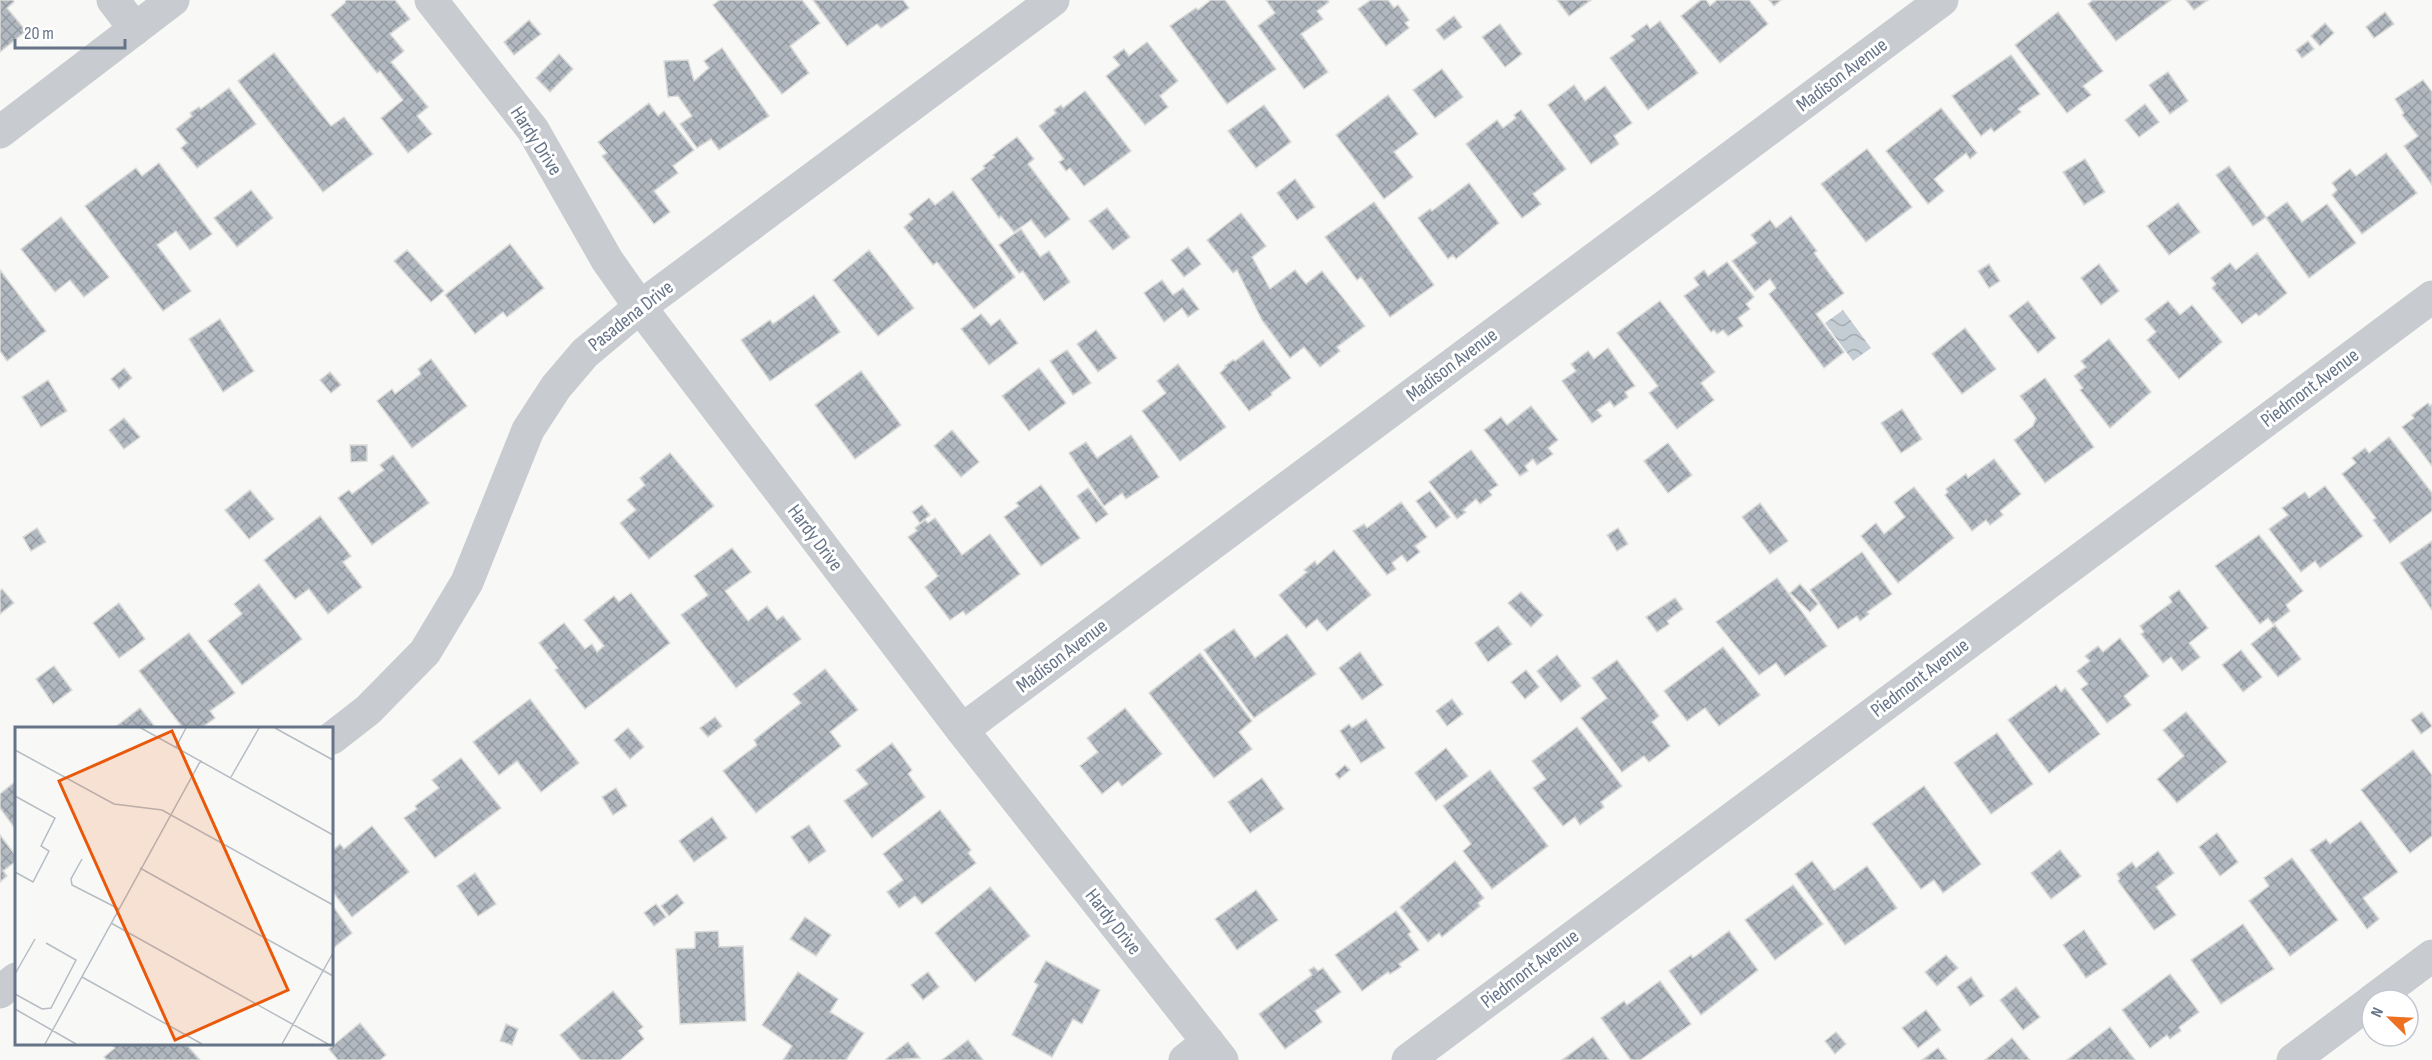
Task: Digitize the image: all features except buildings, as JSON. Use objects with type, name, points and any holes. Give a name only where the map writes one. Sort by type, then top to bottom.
[{"type":"street","points":[[113,0],[135,29]]},
{"type":"street","points":[[0,132],[173,0]]},
{"type":"street","name":"Hardy Drive","points":[[431,0],[533,130],[607,260],[640,307],[1205,1054]]},
{"type":"street","name":"Pasadena Drive","points":[[333,737],[368,710],[425,652],[467,582],[528,430],[556,387],[585,353],[640,307],[1053,0]]},
{"type":"street","name":"Madison Avenue","points":[[962,730],[1942,0]]},
{"type":"street","name":"Piedmont Avenue","points":[[1408,1060],[2432,297]]},
{"type":"street","points":[[2390,988],[2432,956]]},
{"type":"street","points":[[0,992],[15,980]]},
{"type":"street","points":[[2293,1060],[2360,1011]]},
{"type":"water","points":[[1843,310],[1871,348],[1853,361],[1825,323]]}]
